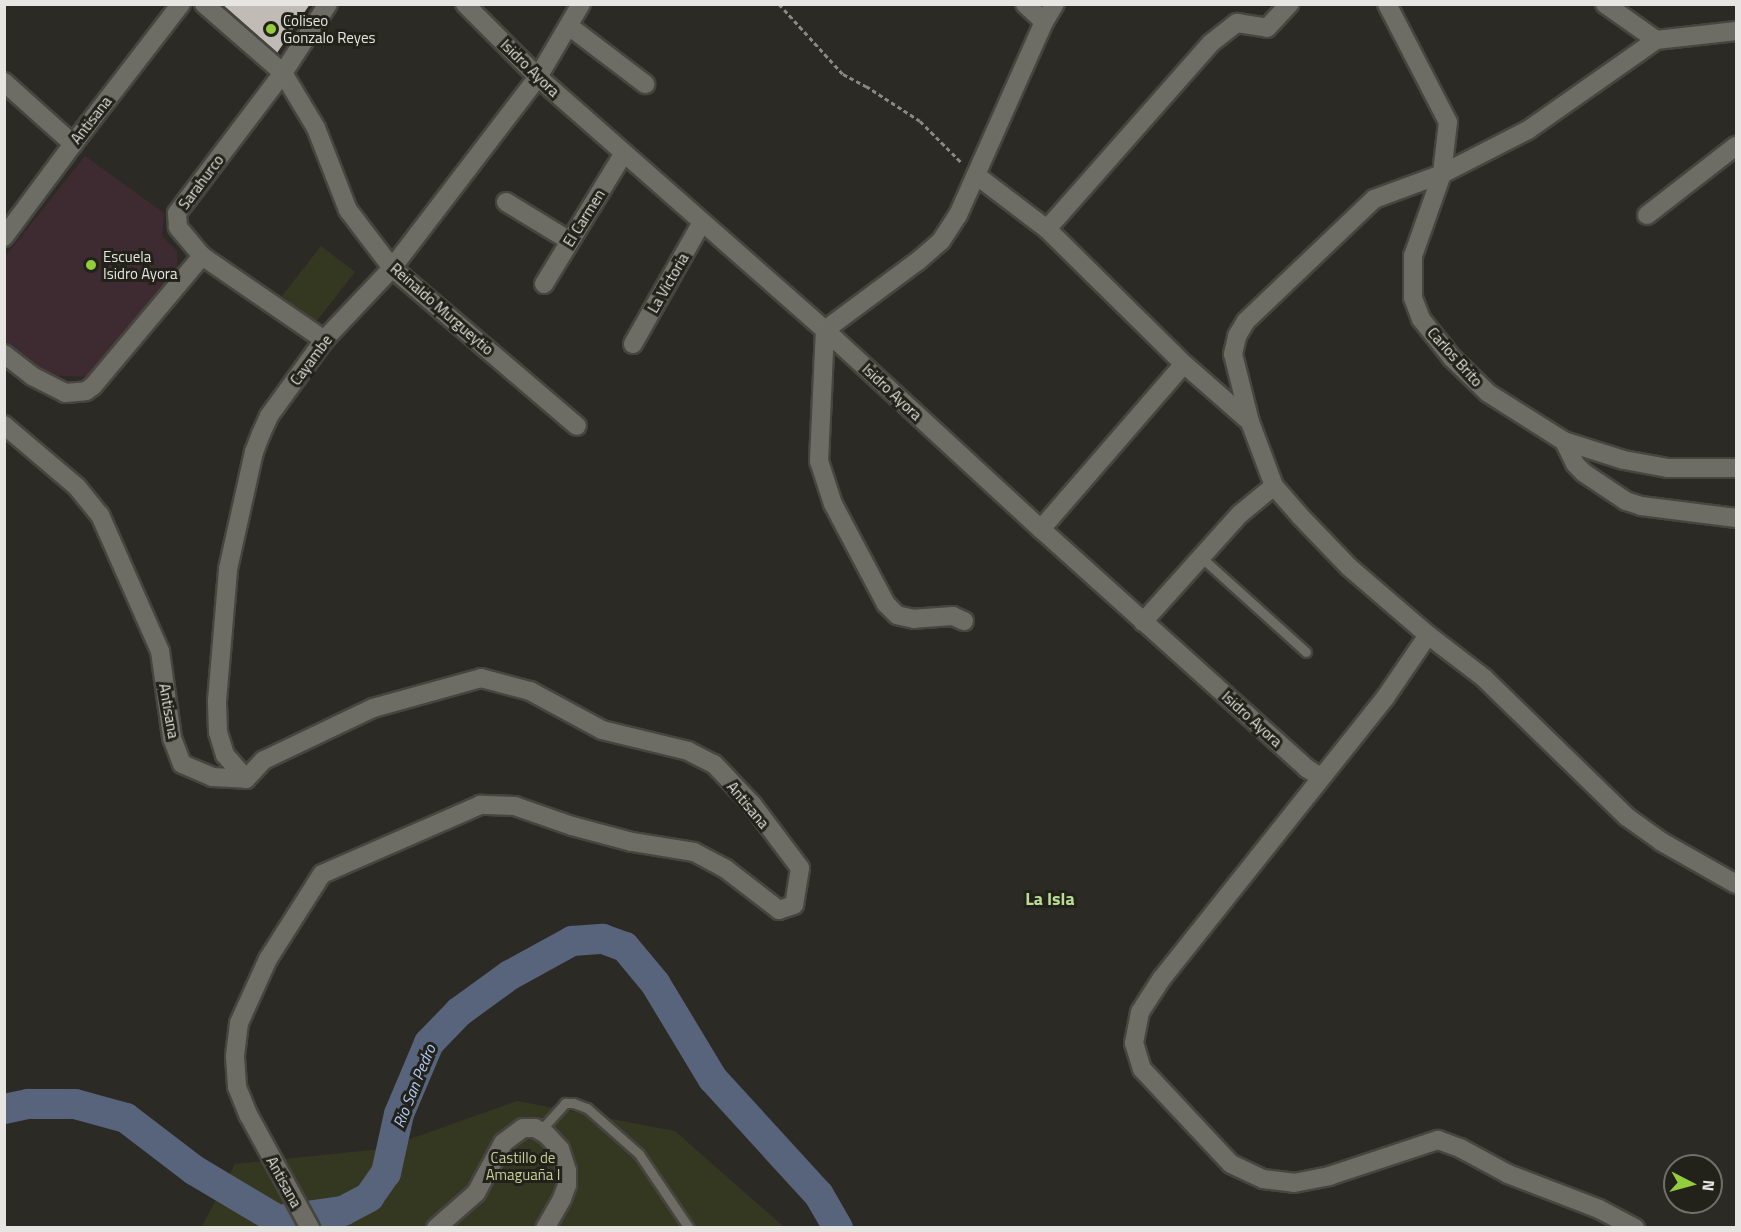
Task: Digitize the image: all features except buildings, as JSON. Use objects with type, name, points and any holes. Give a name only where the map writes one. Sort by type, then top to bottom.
[{"type":"street","name":"Antisana","points":[[4,237],[181,4]]},
{"type":"street","name":"Reinaldo Murgueytio","points":[[204,4],[283,73],[316,128],[348,210],[392,268],[577,426]]},
{"type":"street","name":"Sarahurco","points":[[324,340],[202,256],[178,227],[177,213],[283,73],[328,4]]},
{"type":"street","name":"Isidro Ayora","points":[[465,4],[538,77],[825,330],[1041,530],[1306,768],[1321,777]]},
{"type":"street","name":"Cayambe","points":[[246,779],[225,755],[218,732],[217,700],[228,569],[254,452],[261,434],[269,416],[324,340],[392,268],[538,77],[581,4]]},
{"type":"street","points":[[1025,4],[1044,22]]},
{"type":"street","points":[[964,621],[941,615],[914,619],[897,615],[886,604],[833,504],[819,461],[825,330],[940,241],[958,215],[1044,22],[1055,4]]},
{"type":"street","points":[[1047,229],[1211,43],[1237,23],[1267,28],[1289,4]]},
{"type":"street","name":"Carlos Brito","points":[[1387,4],[1448,122],[1442,174],[1413,256],[1413,298],[1421,319],[1452,358],[1488,393],[1564,441],[1624,460],[1668,468],[1737,468]]},
{"type":"street","points":[[1605,4],[1656,40]]},
{"type":"street","points":[[568,26],[645,84]]},
{"type":"street","points":[[1737,31],[1656,40],[1528,130],[1442,174],[1391,190],[1374,199],[1246,321],[1237,336],[1233,354],[1250,422],[1274,486],[1349,567],[1428,635],[1484,678],[1627,818],[1662,842],[1737,884]]},
{"type":"street","points":[[4,82],[73,144]]},
{"type":"street","points":[[1647,214],[1737,146]]},
{"type":"street","name":"El Carmen","points":[[544,284],[624,153]]},
{"type":"street","points":[[976,174],[1047,229],[1184,364],[1250,422]]},
{"type":"street","points":[[506,201],[570,241]]},
{"type":"street","name":"La Victoria","points":[[633,344],[702,222]]},
{"type":"street","points":[[4,354],[32,376],[65,393],[86,392],[202,256]]},
{"type":"street","points":[[1041,530],[1184,364]]},
{"type":"street","name":"Antisana","points":[[4,425],[77,487],[100,515],[159,651],[172,738],[182,764],[212,777],[246,779],[264,760],[373,708],[481,678],[530,691],[602,730],[688,751],[714,764],[752,804],[800,868],[794,905],[779,910],[726,869],[694,852],[632,842],[572,826],[515,806],[480,805],[322,874],[268,959],[239,1023],[235,1057],[237,1087],[249,1116],[310,1227]]},
{"type":"street","points":[[1564,441],[1575,464],[1584,473],[1626,501],[1641,506],[1737,518]]},
{"type":"street","points":[[1143,622],[1240,514],[1274,486]]},
{"type":"street","points":[[1428,635],[1384,698],[1162,978],[1140,1012],[1134,1043],[1142,1068],[1231,1164],[1263,1179],[1293,1183],[1329,1176],[1438,1140],[1460,1148],[1508,1174],[1599,1209],[1635,1227]]},
{"type":"street","points":[[436,1227],[476,1192],[503,1143],[523,1128],[540,1131],[560,1149],[567,1171],[565,1192],[545,1227]]},
{"type":"lane","points":[[1202,558],[1306,652]]},
{"type":"lane","points":[[540,1131],[565,1103],[587,1108],[639,1154],[689,1227]]},
{"type":"path","points":[[779,4],[843,74],[866,86],[920,122],[951,154],[976,174]]},
{"type":"shaded area","name":"Escuela Isidro Ayora","points":[[85,156],[164,213],[162,236],[177,251],[177,271],[90,377],[47,375],[5,341],[4,258]]},
{"type":"green space","points":[[321,246],[355,272],[315,323],[282,296]]},
{"type":"green space","name":"Castillo de Amaguaña I","points":[[517,1101],[675,1131],[784,1227],[201,1228],[235,1164],[382,1149]]},
{"type":"waterway","name":"Rio San Pedro","points":[[4,1109],[28,1104],[75,1104],[126,1118],[194,1170],[278,1220],[343,1211],[369,1197],[386,1173],[399,1114],[429,1043],[459,1012],[510,975],[572,941],[603,939],[625,947],[655,983],[713,1079],[819,1195],[838,1228]]},
{"type":"place","name":"Coliseo Gonzalo Reyes","points":[[271,29]]},
{"type":"place","name":"Escuela Isidro Ayora","points":[[91,265]]},
{"type":"district","name":"La Isla","points":[[1050,899]]}]
